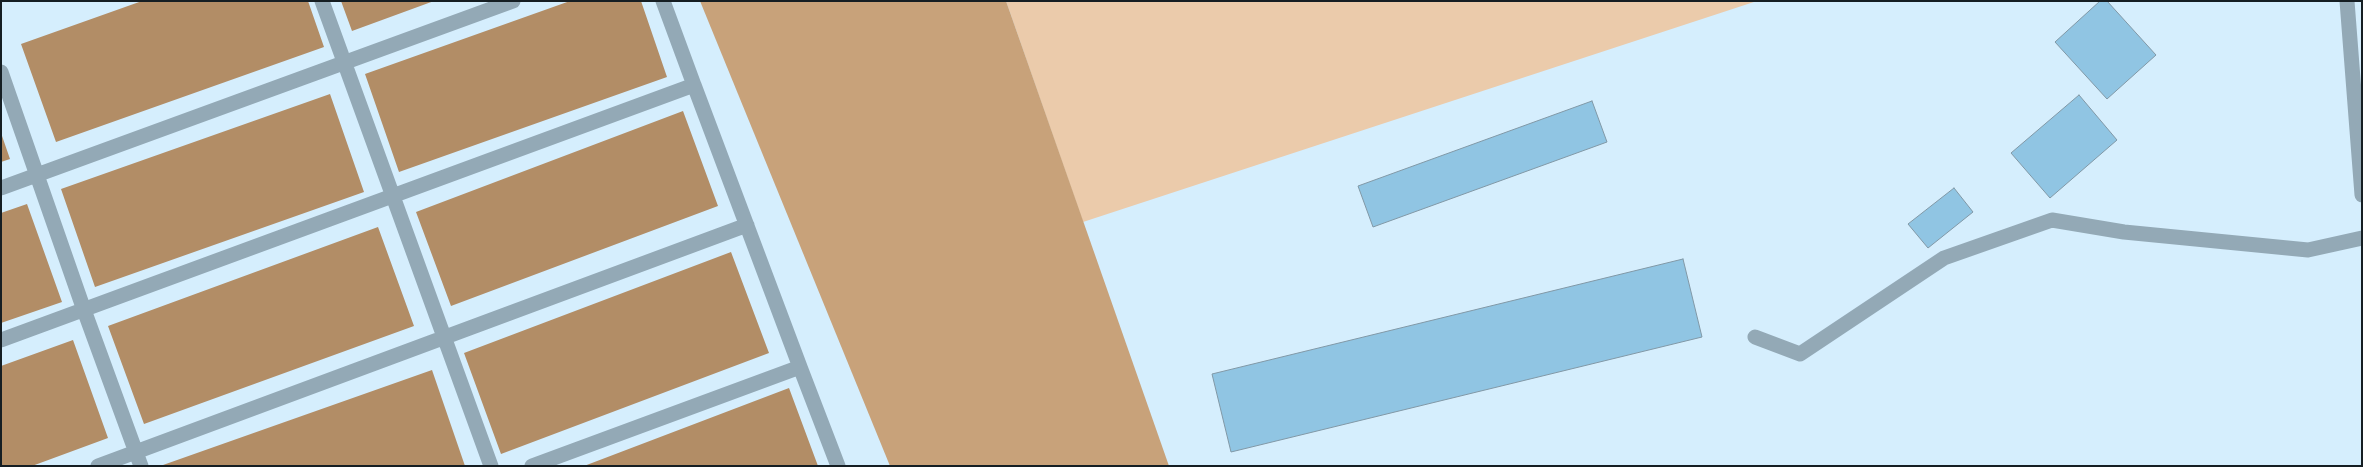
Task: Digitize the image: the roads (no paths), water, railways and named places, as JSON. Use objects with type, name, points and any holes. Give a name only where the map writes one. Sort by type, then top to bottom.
[{"type":"street","points":[[322,1],[491,466]]},
{"type":"street","points":[[1,188],[513,1]]},
{"type":"street","points":[[663,1],[838,466]]},
{"type":"street","points":[[2347,1],[2362,196]]},
{"type":"street","points":[[1,72],[138,459]]},
{"type":"street","points":[[1,340],[694,86]]},
{"type":"street","points":[[1755,337],[1800,354],[1944,258],[2052,220],[2124,232],[2308,250],[2362,238]]},
{"type":"street","points":[[98,466],[138,459],[445,337],[747,225]]},
{"type":"street","points":[[532,466],[800,367]]}]
